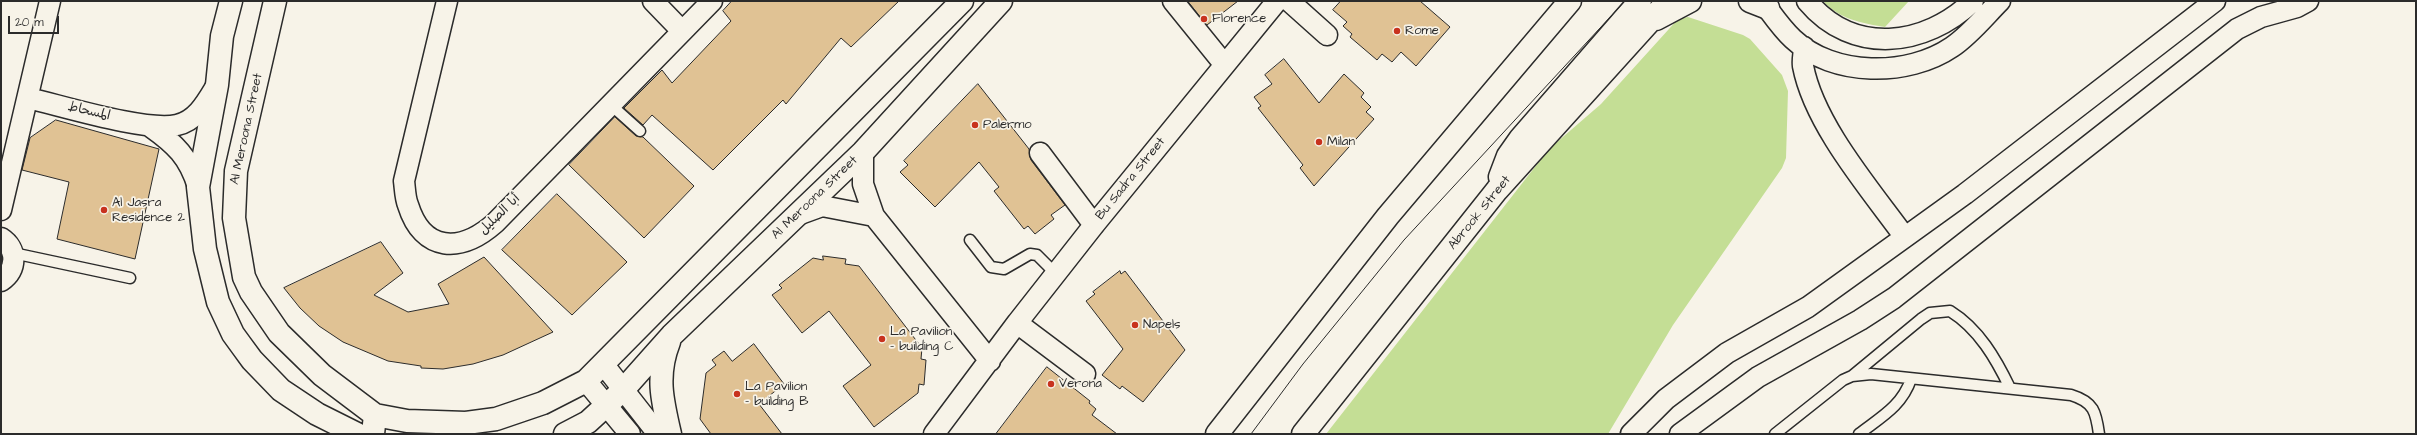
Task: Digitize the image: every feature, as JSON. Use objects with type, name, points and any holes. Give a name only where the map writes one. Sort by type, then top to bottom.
[{"type":"street","points":[[1,210],[50,1]]},
{"type":"street","points":[[231,1],[222,36],[217,85],[198,187],[199,216],[205,249],[218,302],[233,334],[252,360],[281,390],[317,414],[331,425],[338,434]]},
{"type":"street","name":"Al Meroona Street","points":[[275,1],[247,121],[235,186],[234,218],[244,277],[251,292],[279,333],[374,424],[406,428],[466,423],[496,418],[543,403],[586,381],[604,366],[962,1]]},
{"type":"street","name":"أبا الصليل","points":[[447,1],[404,181],[408,205],[421,232],[438,243],[457,244],[480,236],[612,105],[681,30],[712,1]]},
{"type":"street","points":[[653,1],[681,30]]},
{"type":"street","name":"Al Meroona Street","points":[[565,434],[588,422],[607,406],[672,335],[863,152],[1001,1]]},
{"type":"street","points":[[1173,1],[1224,64]]},
{"type":"street","name":"Bu Sadra Street","points":[[934,434],[1017,323],[1094,225],[1277,1]]},
{"type":"street","points":[[1289,1],[1326,35]]},
{"type":"street","points":[[1217,434],[1388,216],[1570,1]]},
{"type":"street","points":[[1497,190],[1508,156],[1520,139],[1640,1]]},
{"type":"street","name":"Abrook Street","points":[[1303,434],[1497,190],[1668,1]]},
{"type":"street","points":[[1646,25],[1690,1]]},
{"type":"street","points":[[1807,1],[1830,24],[1847,32],[1874,38],[1894,40],[1936,28],[1952,20],[1973,1]]},
{"type":"street","points":[[1760,3],[1793,39],[1804,47],[1829,60],[1860,68],[1887,69],[1913,66],[1934,58],[1952,47],[2000,1]]},
{"type":"street","points":[[1630,434],[1666,399],[1727,353],[1808,307],[1904,236],[1965,194],[2215,1]]},
{"type":"street","points":[[1680,434],[1758,377],[1860,320],[1911,286],[2237,29],[2262,17],[2298,7],[2308,1]]},
{"type":"street","points":[[1804,47],[1803,65],[1814,99],[1835,141],[1904,236]]},
{"type":"street","name":"المسحاط","points":[[28,98],[151,127],[178,125],[188,121],[204,108],[217,85]]},
{"type":"street","name":"المسحاط","points":[[151,127],[175,144],[193,170],[198,187]]},
{"type":"street","points":[[863,152],[863,184],[874,216],[990,361]]},
{"type":"street","points":[[1040,153],[1094,225]]},
{"type":"street","points":[[800,214],[822,206],[874,216]]},
{"type":"street","points":[[1,281],[11,270],[7,246]]},
{"type":"street","points":[[1017,323],[1085,374]]},
{"type":"street","points":[[670,434],[663,407],[661,387],[662,360],[672,335]]},
{"type":"street","points":[[604,366],[658,434]]},
{"type":"street","points":[[586,381],[630,434]]},
{"type":"street","points":[[317,414],[357,434]]},
{"type":"lane","points":[[612,105],[640,131]]},
{"type":"lane","points":[[970,240],[991,267],[1004,269],[1030,254],[1037,255],[1056,274]]},
{"type":"lane","points":[[7,246],[130,278]]},
{"type":"lane","points":[[1775,434],[1843,380],[1852,376],[1921,319],[1930,314],[1950,311],[1965,320],[1994,357],[2010,388]]},
{"type":"lane","points":[[1852,376],[1871,374],[2010,388],[2080,398],[2089,404],[2096,414],[2099,434]]},
{"type":"lane","points":[[1859,434],[1899,402],[1906,393],[1911,379]]},
{"type":"green space","points":[[1823,1],[1909,1],[1885,27],[1859,22],[1843,16]]},
{"type":"green space","points":[[1688,17],[1743,35],[1750,39],[1782,75],[1788,91],[1786,158],[1782,168],[1673,325],[1608,434],[1326,434],[1549,149],[1601,104],[1678,19]]},
{"type":"building","points":[[732,1],[899,1],[851,47],[841,38],[786,104],[783,100],[713,170],[652,115],[643,125],[624,108],[662,70],[672,83],[731,21],[723,11]]},
{"type":"building","name":"Florence","points":[[1188,1],[1238,1],[1207,25]]},
{"type":"building","name":"Rome","points":[[1341,1],[1420,1],[1450,27],[1416,66],[1401,52],[1392,62],[1382,54],[1377,60],[1350,37],[1352,34],[1343,26],[1347,22],[1333,10]]},
{"type":"building","name":"Milan","points":[[1284,59],[1319,103],[1344,74],[1364,93],[1361,97],[1371,107],[1366,112],[1374,119],[1314,186],[1300,168],[1303,165],[1258,108],[1261,106],[1254,97],[1272,84],[1265,75]]},
{"type":"building","name":"Palermo","points":[[978,84],[1029,149],[1031,160],[1065,205],[1051,215],[1054,219],[1035,234],[1028,226],[1024,229],[994,191],[999,187],[979,162],[935,207],[900,172],[908,165],[904,161]]},
{"type":"building","points":[[615,117],[636,136],[643,137],[694,186],[644,238],[569,165]]},
{"type":"building","name":"Al Jasra Residence 2","points":[[56,120],[159,149],[135,259],[57,239],[69,182],[22,170],[30,138]]},
{"type":"building","points":[[557,194],[627,262],[572,315],[502,250]]},
{"type":"building","points":[[381,242],[403,273],[374,295],[408,312],[449,304],[438,284],[484,257],[553,332],[503,355],[473,364],[443,369],[421,368],[421,366],[388,361],[343,342],[319,326],[300,308],[284,288]]},
{"type":"building","name":"La Pavilion - building C","points":[[823,256],[846,259],[845,264],[859,266],[922,348],[921,359],[926,360],[924,385],[919,384],[918,393],[874,427],[843,386],[871,365],[829,311],[802,333],[772,295],[782,288],[779,285],[813,258],[823,260]]},
{"type":"building","name":"Napels","points":[[1120,271],[1121,274],[1125,271],[1185,350],[1143,402],[1122,386],[1120,389],[1102,375],[1123,349],[1086,301],[1095,294],[1093,292]]},
{"type":"building","name":"La Pavilion - building B","points":[[754,344],[784,384],[759,404],[782,434],[711,434],[700,419],[706,373],[716,365],[712,360],[724,351],[732,361]]},
{"type":"building","name":"Verona","points":[[1047,367],[1090,401],[1089,403],[1096,409],[1092,415],[1117,434],[996,434]]},
{"type":"tram line","points":[[1251,434],[1303,364],[1404,240],[1625,1]]},
{"type":"place","name":"Florence","points":[[1204,19]]},
{"type":"place","name":"Rome","points":[[1397,31]]},
{"type":"place","name":"Palermo","points":[[975,125]]},
{"type":"place","name":"Milan","points":[[1319,142]]},
{"type":"place","name":"Al Jasra Residence 2","points":[[104,210]]},
{"type":"place","name":"Napels","points":[[1135,325]]},
{"type":"place","name":"La Pavilion - building C","points":[[882,339]]},
{"type":"place","name":"Verona","points":[[1051,384]]},
{"type":"place","name":"La Pavilion - building B","points":[[737,394]]}]
